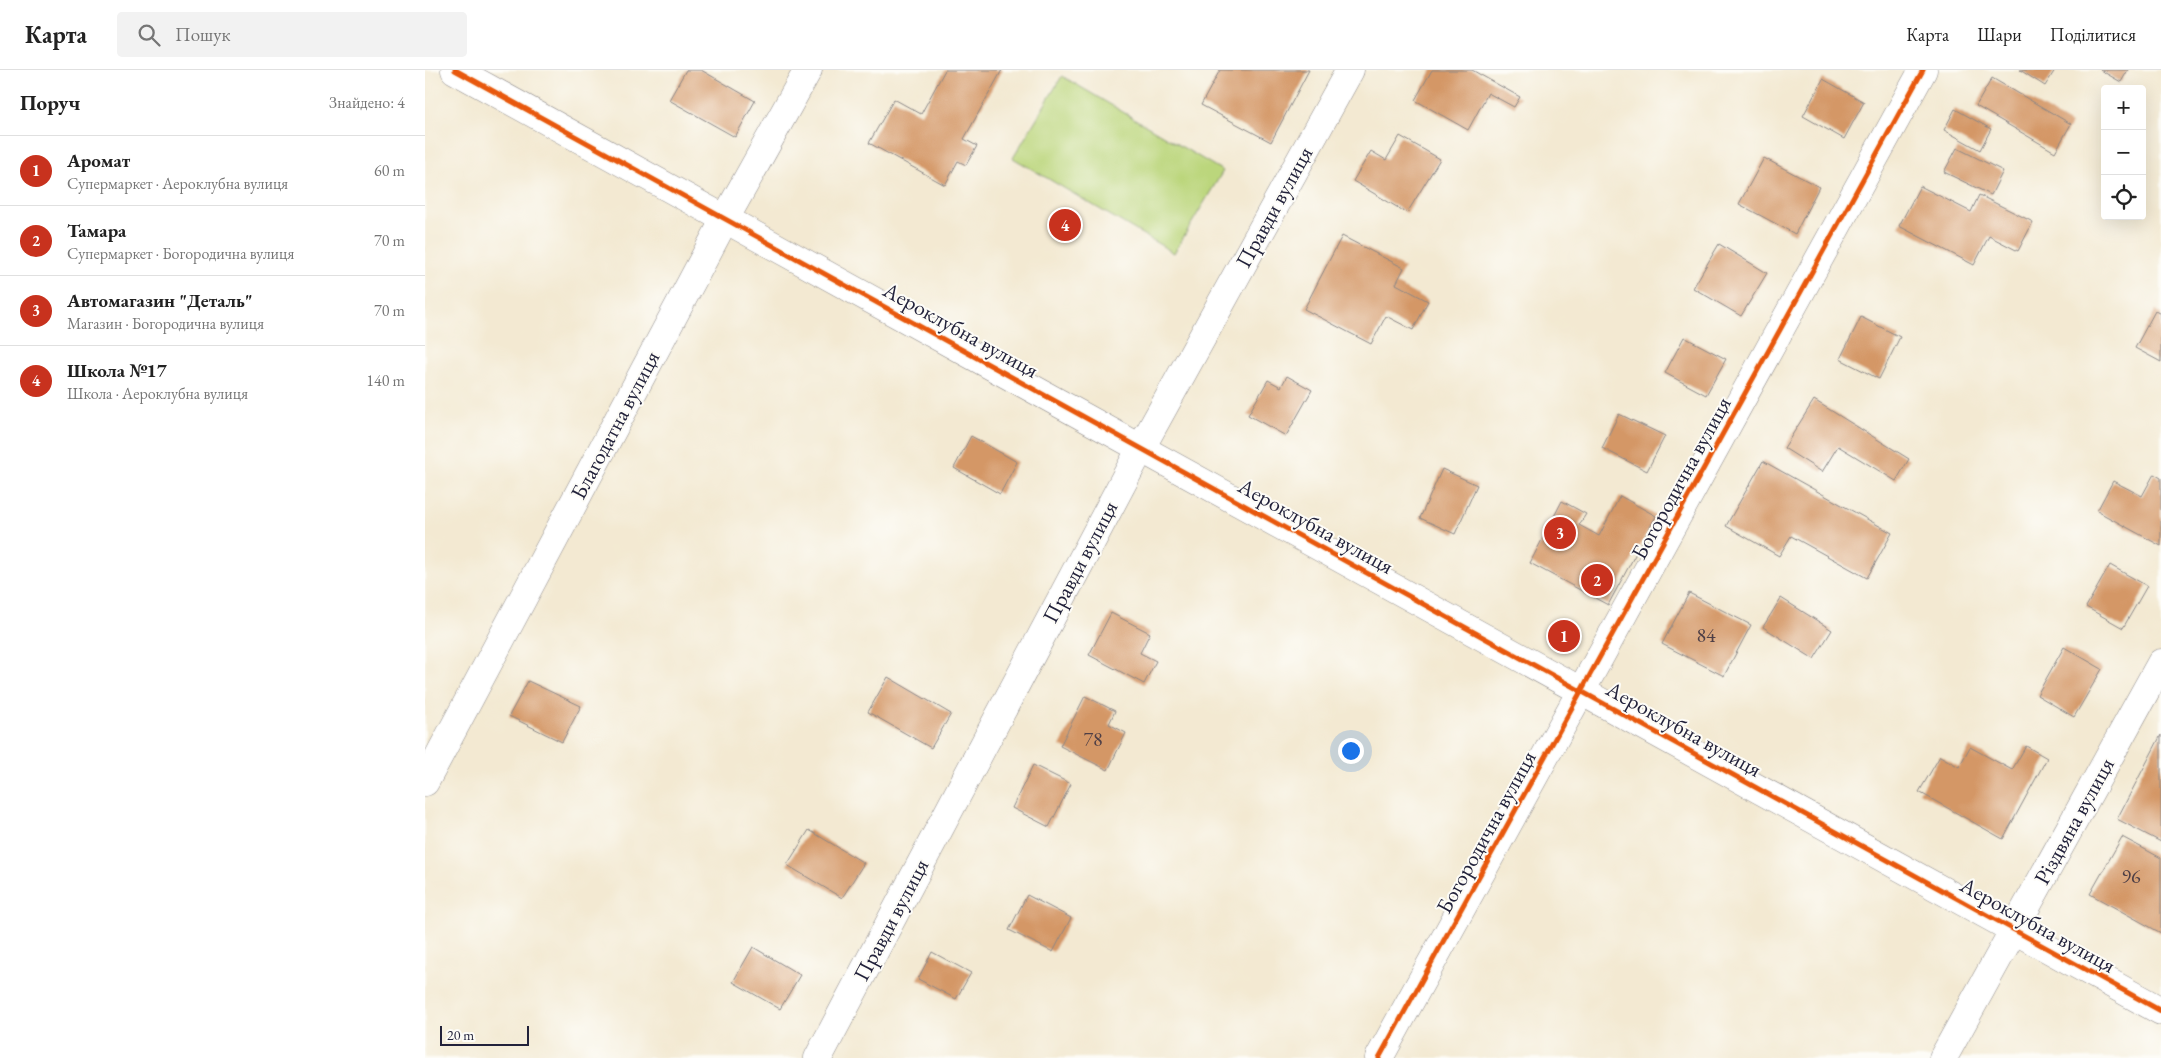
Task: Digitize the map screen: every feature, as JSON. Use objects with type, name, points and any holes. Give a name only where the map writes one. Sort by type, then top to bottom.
[{"type":"street","name":"Аероклубна вулиця","points":[[455,70],[2161,1011]]},
{"type":"street","name":"Благодатна вулиця","points":[[425,782],[725,219],[808,70]]},
{"type":"street","name":"Правди вулиця","points":[[818,1058],[1141,448],[1350,70]]},
{"type":"street","name":"Богородична вулиця","points":[[1379,1058],[1923,70]]},
{"type":"street","name":"Різдвяна вулиця","points":[[1943,1058],[2161,663]]},
{"type":"green space","points":[[1062,76],[1223,171],[1174,253],[1013,158]]},
{"type":"building","points":[[686,70],[701,70],[755,101],[735,137],[669,100]]},
{"type":"building","points":[[945,70],[1002,70],[964,139],[977,146],[966,165],[958,161],[945,185],[869,143],[894,99],[921,114]]},
{"type":"building","points":[[1220,70],[1309,70],[1271,142],[1201,105]]},
{"type":"building","points":[[1432,70],[1472,70],[1520,97],[1514,107],[1488,93],[1468,130],[1415,100]]},
{"type":"building","points":[[2020,70],[2055,70],[2045,86]]},
{"type":"building","points":[[2100,70],[2128,70],[2121,82]]},
{"type":"building","points":[[1992,78],[2071,124],[2055,152],[1976,106]]},
{"type":"building","points":[[1823,79],[1864,102],[1844,139],[1803,116]]},
{"type":"building","points":[[1955,109],[1991,129],[1980,150],[1944,130]]},
{"type":"building","points":[[1400,136],[1440,159],[1407,213],[1353,181],[1371,151],[1386,160]]},
{"type":"building","points":[[1957,148],[2003,171],[1991,195],[1944,172]]},
{"type":"building","points":[[1764,158],[1819,187],[1795,234],[1739,204]]},
{"type":"building","points":[[1920,186],[1971,212],[1979,195],[2033,222],[2018,251],[1989,236],[1974,265],[1899,226]]},
{"type":"building","points":[[1342,236],[1404,268],[1396,284],[1428,301],[1413,330],[1386,316],[1371,344],[1304,309]]},
{"type":"building","points":[[1719,244],[1767,273],[1741,316],[1693,288]]},
{"type":"building","points":[[2155,311],[2161,314],[2161,362],[2135,348]]},
{"type":"building","points":[[1861,317],[1900,337],[1879,379],[1840,359]]},
{"type":"building","points":[[1684,337],[1726,359],[1706,395],[1665,373]]},
{"type":"building","points":[[1287,376],[1312,390],[1286,436],[1248,415],[1268,380],[1281,387]]},
{"type":"building","points":[[1814,400],[1909,459],[1896,481],[1838,446],[1822,472],[1784,448]]},
{"type":"building","points":[[1619,414],[1665,436],[1647,471],[1602,448]]},
{"type":"building","points":[[971,436],[1017,462],[1000,494],[954,468]]},
{"type":"building","points":[[1763,461],[1892,533],[1867,578],[1791,536],[1779,556],[1726,526]]},
{"type":"building","points":[[1442,469],[1477,485],[1455,534],[1420,518]]},
{"type":"building","points":[[2154,474],[2161,478],[2161,546],[2097,511],[2113,481],[2142,496]]},
{"type":"building","points":[[1620,496],[1656,516],[1608,605],[1530,563],[1562,501],[1586,514],[1579,525],[1599,536]]},
{"type":"building","points":[[2110,565],[2147,586],[2123,628],[2086,607]]},
{"type":"building","points":[[1689,593],[1751,625],[1724,676],[1662,644]]},
{"type":"building","points":[[1781,598],[1832,630],[1814,659],[1763,627]]},
{"type":"building","points":[[1111,613],[1150,633],[1140,653],[1156,661],[1144,684],[1089,655]]},
{"type":"building","points":[[2064,647],[2102,669],[2074,717],[2037,695]]},
{"type":"building","points":[[888,677],[951,714],[931,748],[868,712]]},
{"type":"building","points":[[528,681],[581,706],[562,742],[509,716]]},
{"type":"building","points":[[1085,696],[1115,711],[1109,724],[1126,733],[1108,770],[1060,746]]},
{"type":"building","points":[[2161,735],[2161,842],[2117,819]]},
{"type":"building","points":[[2026,746],[2047,758],[2003,839],[1919,792],[1940,756],[1959,767],[1970,747],[2012,770]]},
{"type":"building","points":[[1033,765],[1071,784],[1049,827],[1012,808]]},
{"type":"building","points":[[809,830],[864,863],[842,898],[787,865]]},
{"type":"building","points":[[2122,837],[2161,858],[2161,933],[2090,894]]},
{"type":"building","points":[[1027,895],[1071,918],[1053,952],[1009,930]]},
{"type":"building","points":[[753,947],[800,975],[780,1009],[733,982]]},
{"type":"building","points":[[932,952],[971,973],[956,999],[918,979]]},
{"type":"cycle path","points":[[455,70],[2161,1011]]},
{"type":"cycle path","points":[[1379,1058],[1923,70]]},
{"type":"place","name":"Школа №17","points":[[1065,225]]},
{"type":"place","name":"Автомагазин \"Деталь\"","points":[[1560,533]]},
{"type":"place","name":"Тамара","points":[[1597,580]]},
{"type":"place","name":"Аромат","points":[[1564,636]]}]
